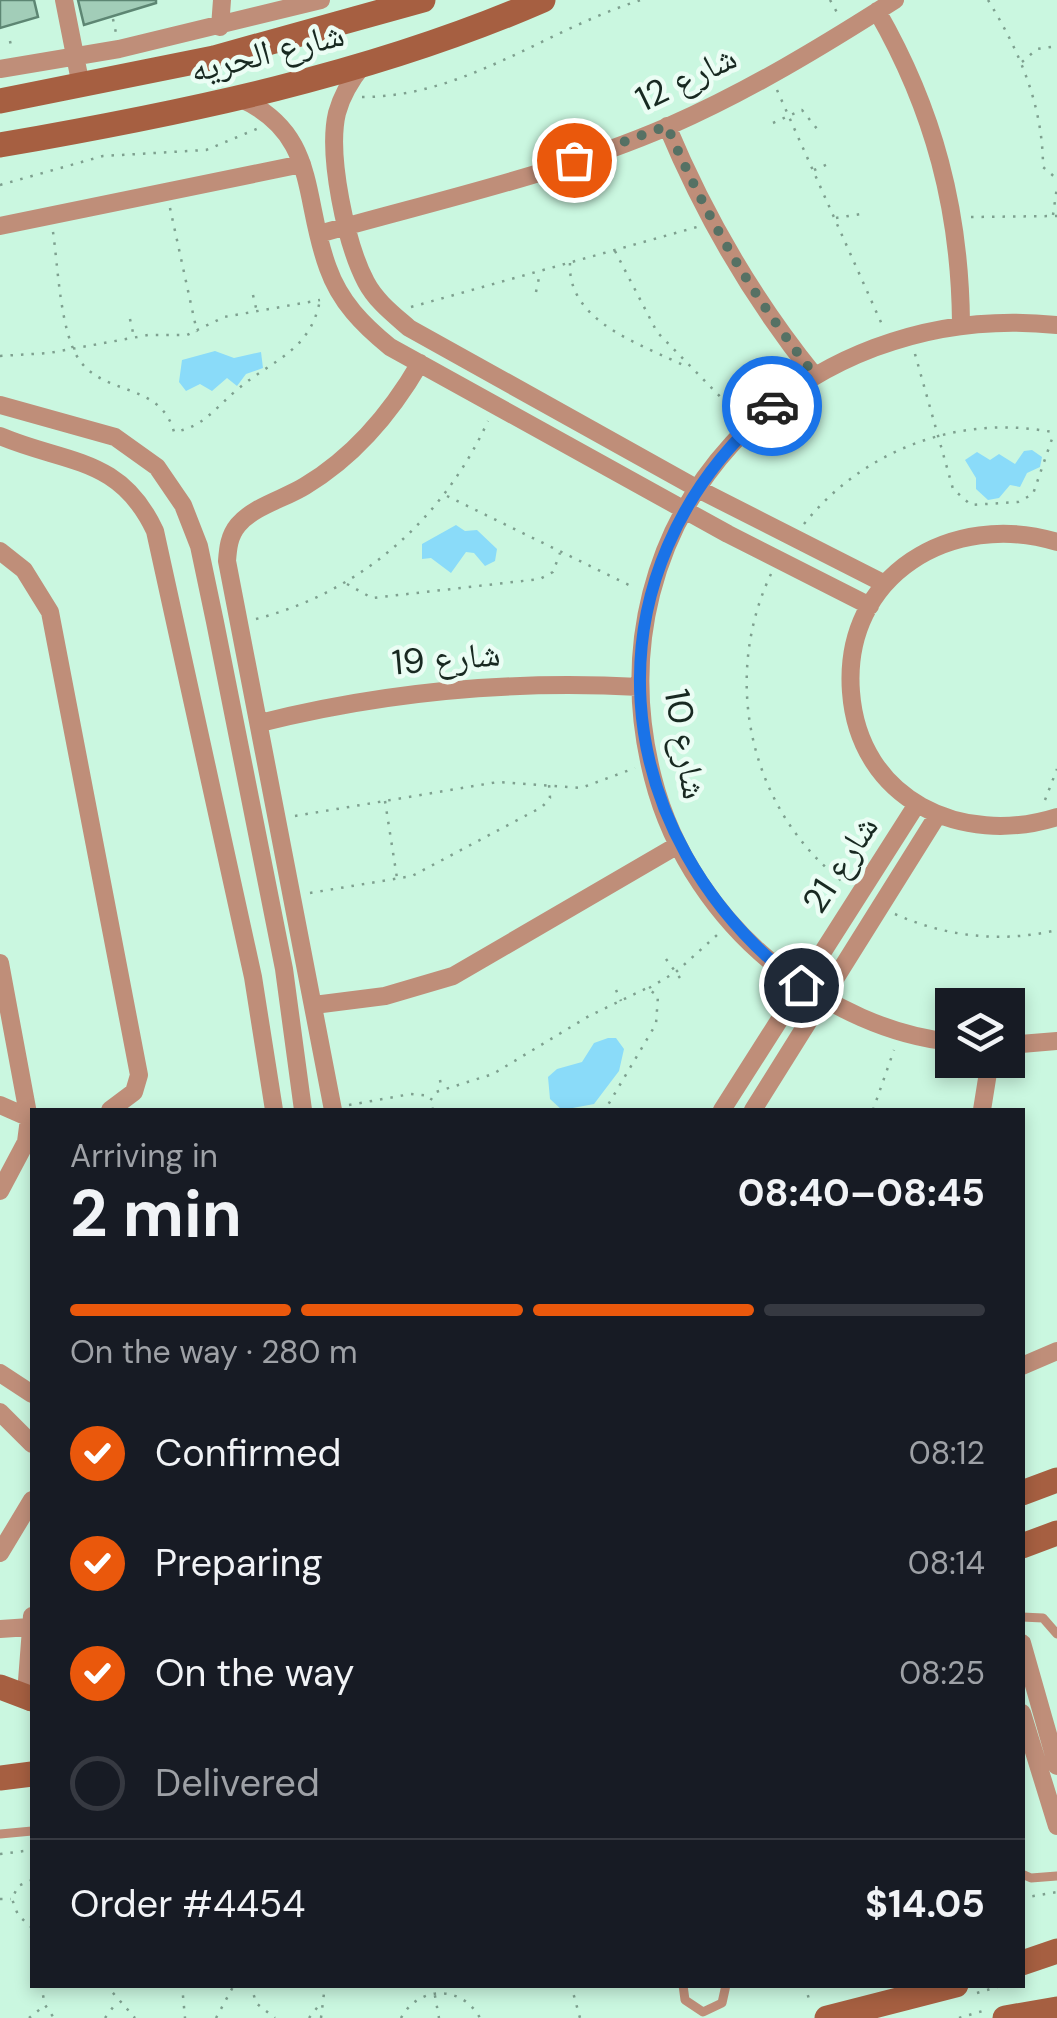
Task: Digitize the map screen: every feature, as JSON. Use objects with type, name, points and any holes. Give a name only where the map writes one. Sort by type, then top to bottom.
[{"type":"main road","name":"شارع الحريه","points":[[0,101],[214,58],[423,0]]},
{"type":"main road","name":"شارع الحريه","points":[[0,144],[239,98],[363,65],[543,0]]},
{"type":"main road","points":[[1025,1492],[1057,1480]]},
{"type":"main road","points":[[1025,1545],[1057,1533]]},
{"type":"main road","points":[[0,1687],[30,1700]]},
{"type":"main road","points":[[0,1778],[30,1773]]},
{"type":"main road","points":[[1025,1962],[1057,1951]]},
{"type":"main road","points":[[827,2018],[940,1988]]},
{"type":"main road","points":[[1005,2018],[1057,2010]]},
{"type":"street","points":[[64,0],[81,86]]},
{"type":"street","points":[[220,27],[222,0]]},
{"type":"street","points":[[0,69],[220,27],[270,7],[321,0]]},
{"type":"street","name":"شارع 12","points":[[319,234],[574,160],[667,126],[769,74],[895,0]]},
{"type":"street","points":[[878,11],[920,94],[936,138],[954,218],[961,323]]},
{"type":"street","points":[[363,65],[342,97],[334,137],[348,226],[367,284],[390,312],[409,328],[698,489],[885,584]]},
{"type":"street","points":[[239,98],[273,116],[286,130],[302,164],[327,267],[342,298],[376,336],[685,510],[870,606]]},
{"type":"street","points":[[667,126],[711,222],[764,309],[814,374]]},
{"type":"street","points":[[0,226],[302,164]]},
{"type":"street","name":"شارع 10","points":[[935,1039],[900,1032],[801,985],[730,923],[678,845],[648,760],[640,688],[651,596],[685,510],[698,489],[750,425],[814,374],[910,333],[961,323],[1057,325]]},
{"type":"street","points":[[333,1108],[228,561],[233,532],[250,514],[305,486],[359,445],[393,406],[420,363]]},
{"type":"street","points":[[0,405],[116,436],[142,453],[172,486],[199,546],[284,968],[303,1108]]},
{"type":"street","points":[[0,436],[97,466],[126,485],[144,508],[163,559],[204,747],[253,977],[274,1108]]},
{"type":"street","points":[[1051,819],[1022,828],[978,828],[937,816],[917,804],[884,774],[861,736],[854,707],[854,648],[870,606],[885,584],[908,562],[965,535],[997,531],[1057,542]]},
{"type":"street","points":[[0,551],[24,570],[50,612],[140,1075],[134,1092],[113,1108]]},
{"type":"street","name":"شارع 19","points":[[260,723],[369,698],[448,688],[544,684],[640,688]]},
{"type":"street","points":[[204,747],[238,738]]},
{"type":"street","name":"شارع 21","points":[[723,1108],[917,804]]},
{"type":"street","name":"شارع 21","points":[[754,1108],[937,816]]},
{"type":"street","points":[[314,1005],[385,996],[453,976],[678,845]]},
{"type":"street","points":[[0,963],[30,1119],[26,1142],[0,1191]]},
{"type":"street","points":[[1025,1044],[1057,1041]]},
{"type":"street","points":[[982,1108],[987,1078]]},
{"type":"street","points":[[0,1105],[30,1119]]},
{"type":"street","points":[[1025,1359],[1057,1352]]},
{"type":"street","points":[[2,1379],[30,1393]]},
{"type":"street","points":[[0,1412],[30,1442]]},
{"type":"street","points":[[0,1553],[30,1503]]},
{"type":"street","points":[[0,1629],[30,1621]]},
{"type":"street","points":[[1025,1654],[1057,1766]]},
{"type":"street","points":[[1025,1723],[1057,1826]]},
{"type":"lane","points":[[1025,1616],[1044,1618],[1057,1634]]},
{"type":"lane","points":[[0,1834],[30,1831]]},
{"type":"lane","points":[[1025,1875],[1057,1876]]},
{"type":"lane","points":[[683,1988],[689,2006],[711,2014],[722,2003],[725,1988]]},
{"type":"path","points":[[342,97],[406,94],[469,77],[568,27],[640,0]]},
{"type":"path","points":[[988,0],[1021,63],[1038,110],[1043,168],[1057,180]]},
{"type":"path","points":[[1021,63],[1038,48],[1057,46]]},
{"type":"path","points":[[769,74],[889,339]]},
{"type":"path","points":[[773,123],[802,110],[818,130]]},
{"type":"path","points":[[0,185],[103,156],[225,146],[273,116]]},
{"type":"path","points":[[813,171],[833,162]]},
{"type":"path","points":[[954,218],[1055,216],[1057,187]]},
{"type":"path","points":[[166,192],[197,332]]},
{"type":"path","points":[[834,218],[867,214]]},
{"type":"path","points":[[51,215],[73,350],[100,377],[164,408],[174,432],[186,430],[294,352],[312,328],[320,300]]},
{"type":"path","points":[[390,312],[711,222]]},
{"type":"path","points":[[615,251],[649,321],[688,368],[750,425]]},
{"type":"path","points":[[570,264],[576,296],[594,317],[688,368]]},
{"type":"path","points":[[536,292],[541,282],[539,272]]},
{"type":"path","points":[[253,295],[258,313]]},
{"type":"path","points":[[0,356],[197,332],[224,317],[342,298]]},
{"type":"path","points":[[130,319],[134,338]]},
{"type":"path","points":[[793,539],[822,504],[856,474],[895,451],[938,436],[996,427],[1055,433],[1034,494],[1018,502],[975,506],[953,488],[938,436],[910,333]]},
{"type":"path","points":[[240,623],[298,606],[346,583],[398,545],[446,495],[496,404]]},
{"type":"path","points":[[446,495],[651,596]]},
{"type":"path","points":[[346,583],[372,598],[540,579],[557,566],[560,553]]},
{"type":"path","points":[[779,560],[760,600],[749,643],[747,699],[756,754],[772,795],[795,833],[824,867],[859,894]]},
{"type":"path","points":[[279,818],[498,782],[549,782],[580,788],[648,760]]},
{"type":"path","points":[[1051,819],[1046,789],[1057,770]]},
{"type":"path","points":[[294,896],[397,880],[423,872],[542,807],[550,798],[549,782]]},
{"type":"path","points":[[384,800],[397,880]]},
{"type":"path","points":[[880,907],[920,924],[963,934],[1007,936],[1057,930]]},
{"type":"path","points":[[338,1108],[411,1094],[432,1096],[493,1074],[676,972],[730,923]]},
{"type":"path","points":[[666,960],[683,982]]},
{"type":"path","points":[[606,1108],[656,1024],[660,1003],[648,988]]},
{"type":"path","points":[[616,990],[622,1002]]},
{"type":"path","points":[[565,1021],[570,1028]]},
{"type":"path","points":[[874,1108],[900,1032]]},
{"type":"path","points":[[515,1050],[519,1057]]},
{"type":"path","points":[[440,1080],[442,1091]]},
{"type":"path","points":[[432,1096],[433,1108]]},
{"type":"path","points":[[0,1854],[30,1850]]},
{"type":"path","points":[[30,1881],[18,1886],[12,1899],[18,1915],[30,1926]]},
{"type":"path","points":[[1025,1897],[1057,1892]]},
{"type":"path","points":[[0,1899],[12,1899]]},
{"type":"path","points":[[42,1988],[45,2005],[54,2018]]},
{"type":"path","points":[[108,1988],[135,2018]]},
{"type":"path","points":[[182,1988],[184,2018]]},
{"type":"path","points":[[216,2018],[232,1988]]},
{"type":"path","points":[[252,1988],[256,2002],[276,2018]]},
{"type":"path","points":[[321,2018],[324,1988]]},
{"type":"path","points":[[433,1988],[439,2018]]},
{"type":"path","points":[[572,1988],[580,2018]]},
{"type":"path","points":[[806,1988],[814,2018]]},
{"type":"path","points":[[401,2018],[412,2003],[434,1993],[459,1997],[477,2016]]},
{"type":"path","points":[[105,2018],[118,2001]]},
{"type":"path","points":[[309,2018],[321,2003]]},
{"type":"path","points":[[29,2018],[45,2005]]},
{"type":"water","points":[[215,351],[234,358],[261,352],[263,368],[246,374],[237,386],[227,378],[212,391],[200,384],[186,391],[179,382],[182,360]]},
{"type":"water","points":[[1032,450],[1042,457],[1040,467],[1027,473],[1020,487],[1010,485],[999,498],[988,500],[976,489],[976,478],[965,460],[977,452],[990,460],[999,454],[1015,464],[1024,451]]},
{"type":"water","points":[[456,525],[465,531],[477,530],[497,549],[495,561],[485,566],[474,553],[466,552],[451,573],[431,558],[422,559],[422,544]]},
{"type":"water","points":[[616,1038],[624,1049],[619,1071],[594,1104],[560,1108],[550,1099],[548,1077],[557,1069],[582,1062],[594,1043]]},
{"type":"building","points":[[0,0],[34,0],[38,17],[0,28]]},
{"type":"building","points":[[78,0],[156,0],[156,3],[84,25]]},
{"type":"way so far","points":[[574,160],[667,126],[700,202],[741,274],[814,374],[772,406]]},
{"type":"route","points":[[772,406],[722,455],[685,510],[665,552],[651,596],[640,688],[648,760],[665,818],[678,845],[701,886],[730,923],[764,957],[801,985]]}]
